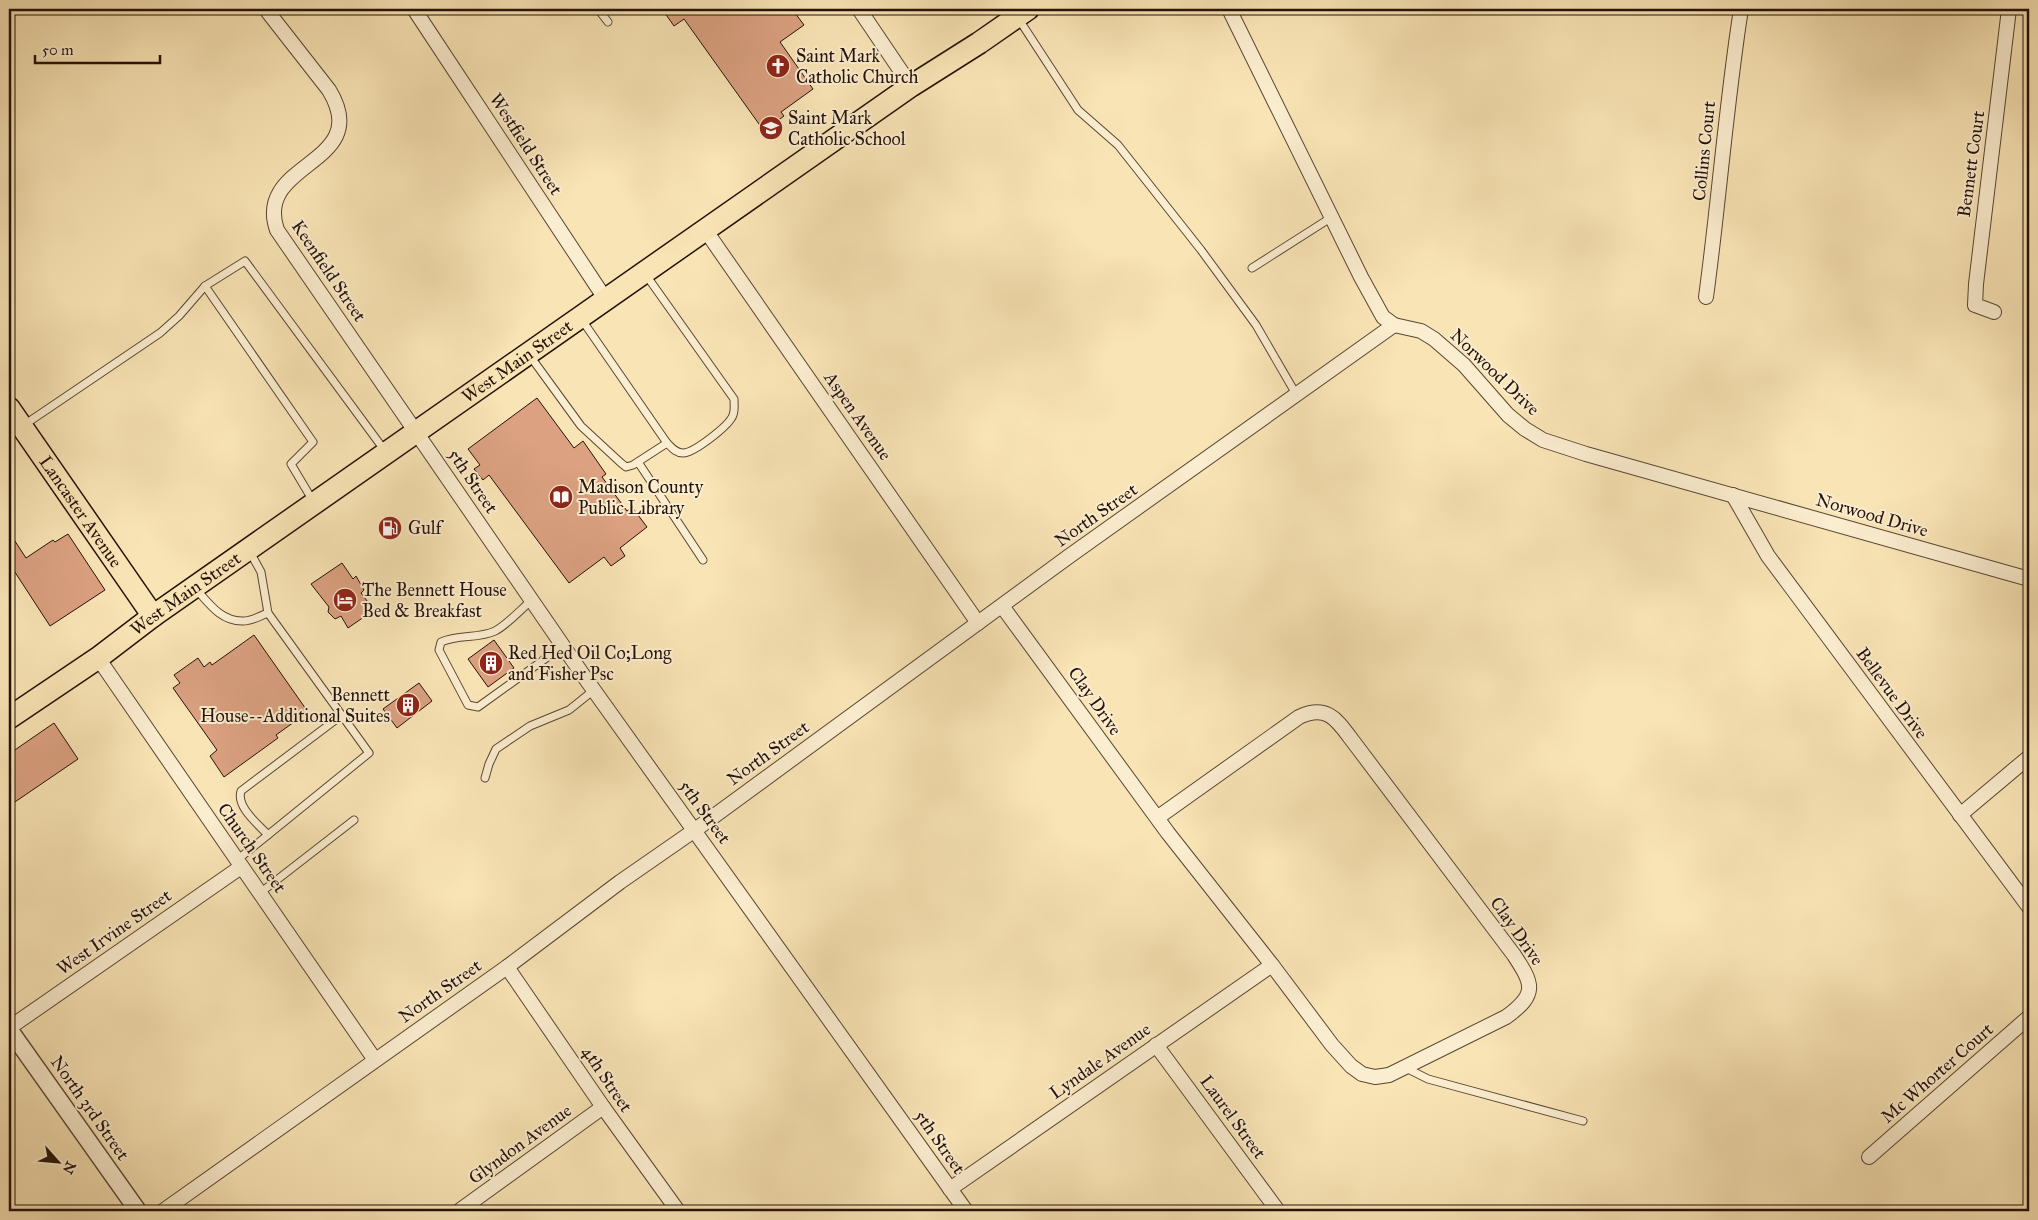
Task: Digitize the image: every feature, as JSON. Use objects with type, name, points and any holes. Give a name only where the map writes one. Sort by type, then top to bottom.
[{"type":"main road","name":"West Main Street","points":[[9,718],[98,658],[194,587],[911,86],[1022,13]]},
{"type":"main road","name":"Lancaster Avenue","points":[[9,408],[153,616]]},
{"type":"street","name":"Westfield Street","points":[[414,9],[606,300]]},
{"type":"street","points":[[859,9],[911,86]]},
{"type":"street","points":[[1229,9],[1376,306],[1383,317],[1394,325]]},
{"type":"street","name":"Collins Court","points":[[1706,297],[1715,231],[1728,99],[1741,9]]},
{"type":"street","name":"Bennett Court","points":[[1994,312],[1975,305],[1976,284],[2009,9]]},
{"type":"street","name":"Keenfield Street","points":[[268,12],[329,90],[336,102],[341,118],[339,132],[332,143],[285,185],[276,199],[272,218],[276,230],[417,432]]},
{"type":"street","name":"Aspen Avenue","points":[[706,231],[978,623]]},
{"type":"street","name":"North Street","points":[[163,1211],[507,967],[568,923],[620,882],[695,830],[978,623],[1394,325]]},
{"type":"street","name":"Norwood Drive","points":[[1394,325],[1421,331],[1434,340],[1464,366],[1508,415],[1525,429],[1543,440],[1604,460],[2029,579]]},
{"type":"street","name":"5th Street","points":[[417,432],[594,690],[966,1211]]},
{"type":"street","name":"Bellevue Drive","points":[[1733,495],[1768,556],[2029,907]]},
{"type":"street","name":"Clay Drive","points":[[1002,606],[1157,818],[1332,1045],[1351,1066],[1362,1074],[1375,1077],[1389,1075],[1489,1026],[1520,1008],[1528,996],[1528,977],[1491,924],[1334,718],[1316,711],[1299,717],[1157,818]]},
{"type":"street","name":"Church Street","points":[[98,658],[375,1060]]},
{"type":"street","points":[[1960,815],[2029,757]]},
{"type":"street","name":"West Irvine Street","points":[[9,1029],[239,864]]},
{"type":"street","name":"Lyndale Avenue","points":[[950,1189],[1272,965]]},
{"type":"street","name":"4th Street","points":[[507,967],[603,1107],[678,1211]]},
{"type":"street","name":"Mc Whorter Court","points":[[1869,1157],[2029,1017]]},
{"type":"street","name":"North 3rd Street","points":[[9,1029],[138,1211]]},
{"type":"street","name":"Laurel Street","points":[[1156,1045],[1278,1211]]},
{"type":"street","name":"Glyndon Avenue","points":[[459,1211],[603,1107]]},
{"type":"lane","points":[[598,9],[608,22]]},
{"type":"lane","points":[[1022,13],[1078,110],[1118,146],[1201,250],[1256,325],[1296,394]]},
{"type":"lane","points":[[1252,268],[1332,217]]},
{"type":"lane","points":[[22,427],[160,333],[179,316],[205,286],[244,261],[386,453]]},
{"type":"lane","points":[[580,318],[667,443],[675,451],[684,453],[695,449],[728,424],[733,416],[734,399],[645,273]]},
{"type":"lane","points":[[205,286],[313,442],[290,464],[314,504]]},
{"type":"lane","points":[[529,354],[581,426],[621,463],[626,466],[638,462],[667,443]]},
{"type":"lane","points":[[638,462],[703,560]]},
{"type":"lane","points":[[239,864],[268,835],[369,753],[268,613],[261,572],[248,550]]},
{"type":"lane","points":[[194,587],[218,613],[230,619],[243,622],[268,613]]},
{"type":"lane","points":[[532,600],[495,631],[472,637],[453,636],[441,642],[439,650],[468,706],[478,707],[563,646]]},
{"type":"lane","points":[[485,778],[496,750],[530,726],[570,710],[594,690]]},
{"type":"lane","points":[[268,835],[241,804],[239,796],[241,791],[342,716]]},
{"type":"lane","points":[[260,893],[354,820]]},
{"type":"lane","points":[[1406,1068],[1436,1081],[1583,1122]]},
{"type":"building","points":[[662,9],[792,9],[804,25],[780,42],[813,89],[781,112],[784,116],[764,131],[684,19],[674,26]]},
{"type":"building","name":"Madison County Public Library","points":[[537,398],[574,448],[583,441],[606,474],[602,477],[627,511],[632,507],[647,527],[620,548],[625,556],[611,566],[604,557],[569,583],[489,475],[483,480],[474,469],[480,465],[468,449]]},
{"type":"building","points":[[9,532],[26,558],[53,540],[55,542],[68,534],[105,590],[50,626],[9,563]]},
{"type":"building","name":"The Bennett House Bed & Breakfast","points":[[342,563],[353,579],[356,576],[364,590],[361,593],[374,610],[348,628],[341,616],[335,619],[328,612],[329,607],[311,584]]},
{"type":"building","points":[[254,635],[308,712],[276,735],[278,738],[224,777],[210,756],[217,750],[173,688],[180,683],[174,675],[198,658],[204,667],[210,662],[212,665]]},
{"type":"building","name":"Red Hed Oil Co;Long and Fisher Psc","points":[[494,640],[514,668],[488,687],[468,659]]},
{"type":"building","name":"Bennett House--Additional Suites","points":[[419,683],[432,701],[397,728],[383,709]]},
{"type":"building","points":[[54,723],[78,759],[9,806],[9,754]]},
{"type":"place","name":"Saint Mark Catholic Church","points":[[778,66]]},
{"type":"place","name":"Saint Mark Catholic School","points":[[771,128]]},
{"type":"place","name":"Madison County Public Library","points":[[561,497]]},
{"type":"place","name":"Gulf","points":[[390,528]]},
{"type":"place","name":"The Bennett House Bed & Breakfast","points":[[345,600]]},
{"type":"place","name":"Red Hed Oil Co;Long and Fisher Psc","points":[[491,663]]},
{"type":"place","name":"Bennett House--Additional Suites","points":[[408,705]]}]
